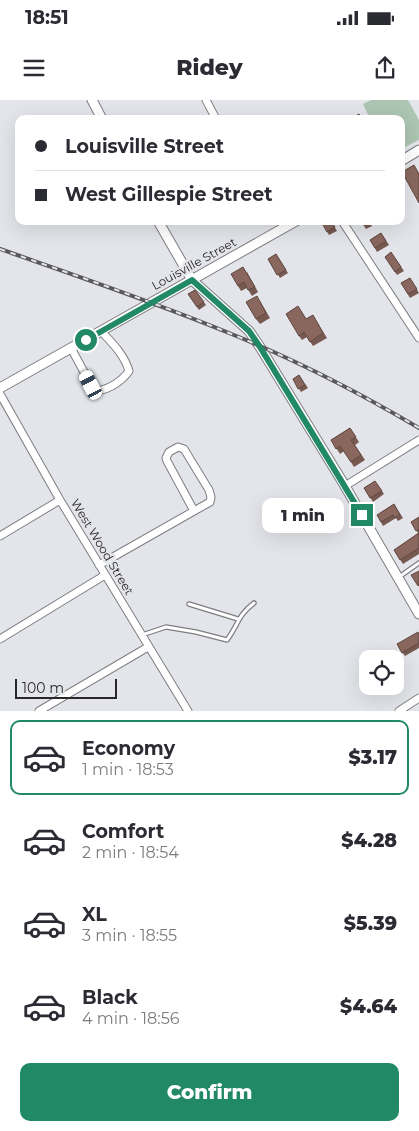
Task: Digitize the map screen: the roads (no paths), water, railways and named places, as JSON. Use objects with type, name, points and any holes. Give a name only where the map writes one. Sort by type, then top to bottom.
[{"type":"street","points":[[92,100],[100,115]]},
{"type":"street","points":[[206,100],[214,115]]},
{"type":"street","points":[[405,159],[419,150]]},
{"type":"street","points":[[160,225],[192,280],[249,331],[260,347],[345,486],[419,614]]},
{"type":"street","name":"Louisville Street","points":[[0,388],[289,225]]},
{"type":"street","points":[[345,225],[419,338]]},
{"type":"street","points":[[71,348],[91,385],[97,391],[105,390],[124,378],[129,371],[127,362],[120,351],[101,331]]},
{"type":"street","name":"West Wood Street","points":[[0,394],[60,500],[188,711]]},
{"type":"street","points":[[345,486],[419,440]]},
{"type":"street","points":[[99,565],[210,502],[209,490],[184,449],[178,447],[166,458],[194,511]]},
{"type":"street","points":[[0,536],[60,500]]},
{"type":"street","points":[[0,639],[105,575]]},
{"type":"street","points":[[39,711],[148,647]]},
{"type":"street","points":[[399,711],[419,698]]},
{"type":"lane","points":[[399,577],[419,563]]},
{"type":"lane","points":[[142,636],[166,627],[227,640],[234,631],[238,619],[254,603]]},
{"type":"lane","points":[[189,604],[238,619]]},
{"type":"railway","points":[[0,249],[144,300],[253,343],[326,377],[419,428]]}]
